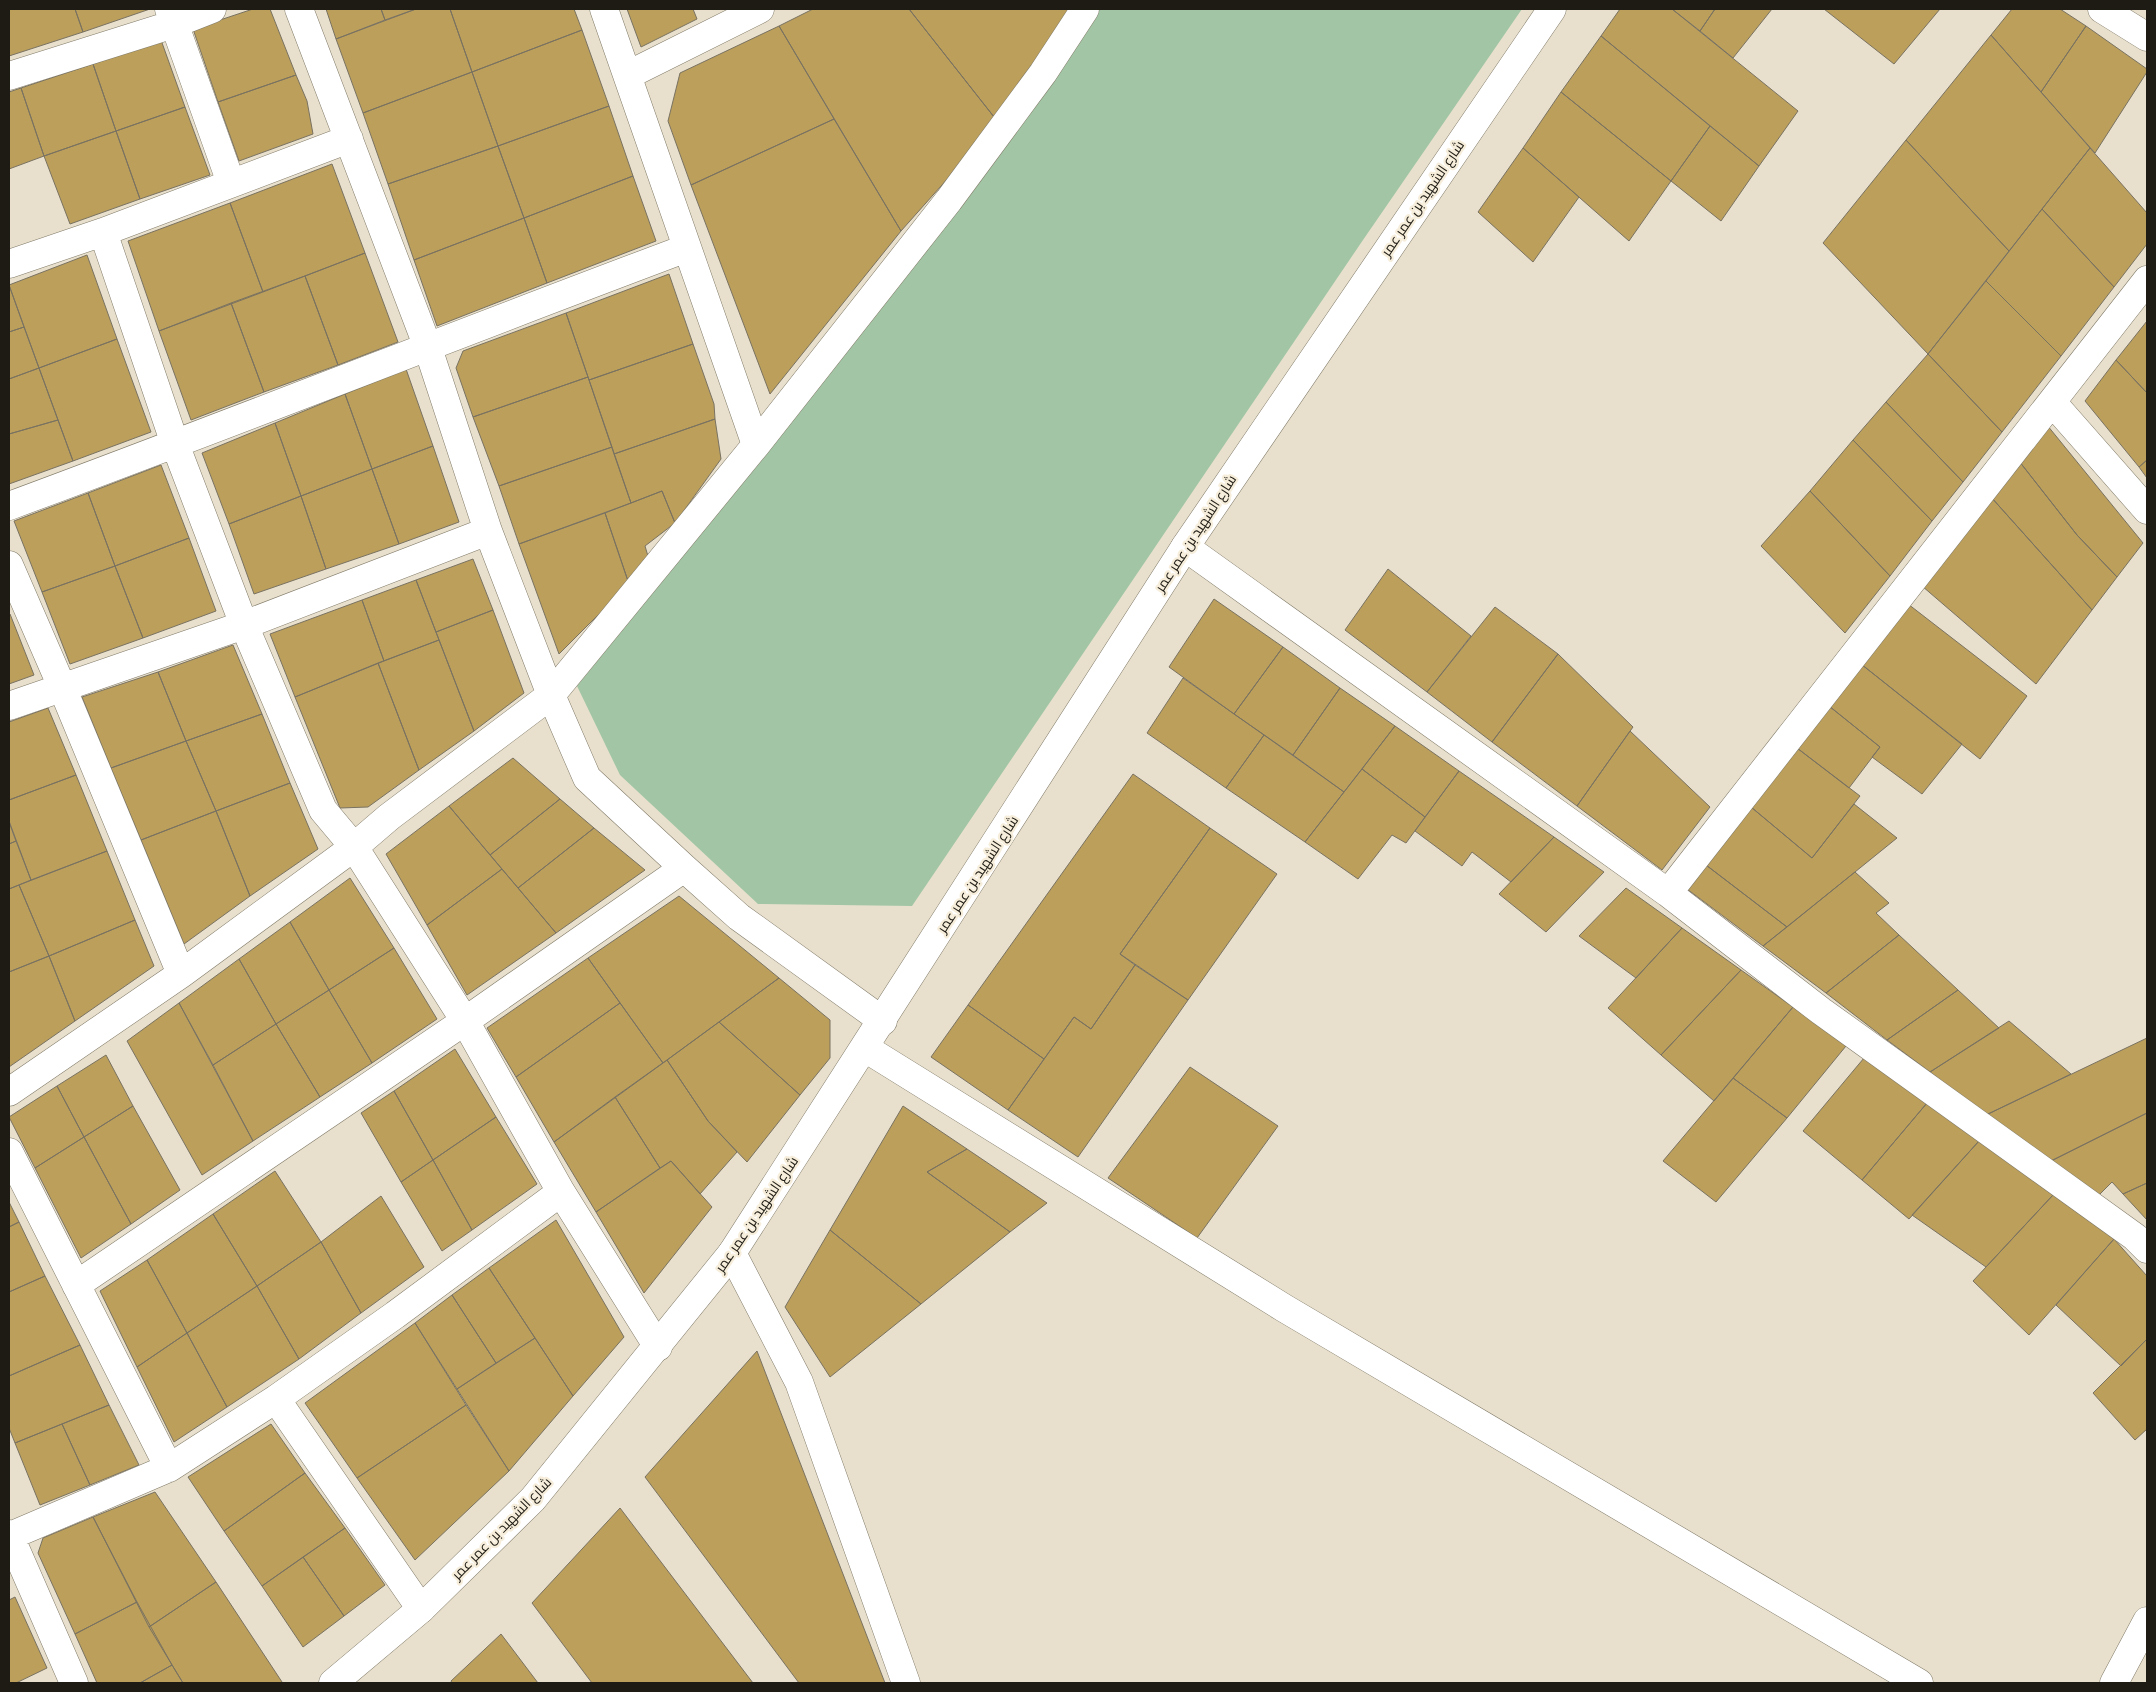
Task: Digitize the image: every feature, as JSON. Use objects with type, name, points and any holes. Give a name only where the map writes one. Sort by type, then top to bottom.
[{"type":"street","points":[[9,76],[171,16],[212,9]]},
{"type":"street","points":[[299,9],[427,345],[488,531],[551,695],[587,778],[739,917],[883,1021]]},
{"type":"street","points":[[604,9],[756,445]]},
{"type":"street","points":[[628,75],[760,9]]},
{"type":"street","points":[[9,1092],[181,974],[354,847],[390,817],[551,695],[756,445],[949,200],[1044,73],[1085,9]]},
{"type":"street","name":"شارع الشهيد بن عمر عمر","points":[[333,1683],[421,1609],[533,1500],[732,1253],[883,1021],[1185,547],[1552,9]]},
{"type":"street","points":[[2102,9],[2147,37]]},
{"type":"street","points":[[171,16],[231,183]]},
{"type":"street","points":[[9,264],[103,232],[349,139]]},
{"type":"street","points":[[103,232],[175,444],[244,626],[323,810],[354,847],[465,1021],[561,1192],[658,1347]]},
{"type":"street","points":[[9,506],[175,444],[427,345],[687,248]]},
{"type":"street","points":[[1668,893],[2147,280]]},
{"type":"street","points":[[2052,402],[2147,510]]},
{"type":"street","points":[[9,706],[244,626],[488,531]]},
{"type":"street","points":[[1185,547],[1668,893],[1821,1011],[2135,1237],[2147,1249]]},
{"type":"street","points":[[9,565],[62,687],[181,974]]},
{"type":"street","points":[[76,1285],[465,1021],[684,868]]},
{"type":"street","points":[[865,1048],[1284,1308],[1919,1683]]},
{"type":"street","points":[[9,1152],[169,1468]]},
{"type":"street","points":[[70,1682],[9,1535],[169,1468],[276,1399],[395,1315],[561,1192]]},
{"type":"street","points":[[732,1253],[799,1382],[906,1683]]},
{"type":"street","points":[[276,1399],[421,1609]]},
{"type":"street","points":[[2114,1683],[2147,1621]]},
{"type":"green space","points":[[1094,9],[1522,9],[1363,240],[912,906],[758,904],[620,775],[577,686],[868,324]]},
{"type":"building","points":[[9,9],[75,9],[83,32],[9,56]]},
{"type":"building","points":[[75,9],[150,9],[83,32]]},
{"type":"building","points":[[253,9],[270,9],[296,75],[218,102],[193,29]]},
{"type":"building","points":[[326,9],[381,9],[385,20],[336,39]]},
{"type":"building","points":[[381,9],[416,9],[385,20]]},
{"type":"building","points":[[416,9],[450,9],[472,72],[363,113],[336,39]]},
{"type":"building","points":[[450,9],[574,9],[582,30],[472,72]]},
{"type":"building","points":[[627,9],[693,9],[697,19],[641,47]]},
{"type":"building","points":[[813,9],[909,9],[998,122],[901,231],[779,26]]},
{"type":"building","points":[[909,9],[1074,9],[998,122]]},
{"type":"building","points":[[1620,9],[1672,9],[1798,111],[1759,166],[1601,36]]},
{"type":"building","points":[[1672,9],[1715,9],[1700,31]]},
{"type":"building","points":[[1715,9],[1772,9],[1733,58],[1700,31]]},
{"type":"building","points":[[1824,9],[1940,9],[1894,64]]},
{"type":"building","points":[[2012,9],[2060,9],[2086,26],[2041,92],[1991,35]]},
{"type":"building","points":[[779,26],[834,119],[691,185],[668,121],[680,73]]},
{"type":"building","points":[[2086,26],[2147,69],[2147,72],[2095,153],[2041,92]]},
{"type":"building","points":[[582,30],[609,106],[498,146],[472,72]]},
{"type":"building","points":[[1991,35],[2090,148],[2009,251],[1906,140]]},
{"type":"building","points":[[1601,36],[1710,126],[1671,181],[1561,92]]},
{"type":"building","points":[[161,40],[185,107],[116,131],[93,64]]},
{"type":"building","points":[[93,64],[116,131],[44,156],[21,88]]},
{"type":"building","points":[[472,72],[498,146],[388,184],[363,113]]},
{"type":"building","points":[[296,75],[307,101],[313,134],[239,161],[218,102]]},
{"type":"building","points":[[21,88],[44,156],[9,169],[9,92]]},
{"type":"building","points":[[1561,92],[1671,181],[1629,241],[1523,148]]},
{"type":"building","points":[[609,106],[633,176],[524,218],[498,146]]},
{"type":"building","points":[[185,107],[210,175],[140,199],[116,131]]},
{"type":"building","points":[[834,119],[901,231],[770,394],[691,185]]},
{"type":"building","points":[[1710,126],[1759,166],[1721,221],[1671,181]]},
{"type":"building","points":[[116,131],[140,199],[70,224],[44,156]]},
{"type":"building","points":[[1906,140],[2009,251],[1928,354],[1823,243]]},
{"type":"building","points":[[498,146],[524,218],[414,260],[388,184]]},
{"type":"building","points":[[1523,148],[1579,197],[1533,262],[1478,212]]},
{"type":"building","points":[[2090,148],[2147,213],[2147,244],[2114,287],[2042,209]]},
{"type":"building","points":[[332,164],[365,253],[263,292],[230,203]]},
{"type":"building","points":[[633,176],[656,241],[547,283],[524,218]]},
{"type":"building","points":[[230,203],[263,292],[159,331],[128,241]]},
{"type":"building","points":[[2042,209],[2114,287],[2061,356],[1986,281]]},
{"type":"building","points":[[524,218],[547,283],[437,326],[414,260]]},
{"type":"building","points":[[365,253],[398,342],[338,365],[305,276]]},
{"type":"building","points":[[87,255],[117,339],[39,368],[9,285]]},
{"type":"building","points":[[669,274],[693,344],[589,380],[566,313]]},
{"type":"building","points":[[305,276],[338,365],[264,392],[231,303]]},
{"type":"building","points":[[1986,281],[2061,356],[2002,432],[1928,354]]},
{"type":"building","points":[[9,285],[24,327],[9,332]]},
{"type":"building","points":[[231,303],[264,392],[191,420],[159,331]]},
{"type":"building","points":[[566,313],[588,377],[473,417],[456,368],[463,351]]},
{"type":"building","points":[[2147,321],[2147,393],[2116,360]]},
{"type":"building","points":[[24,327],[39,368],[9,379],[9,332]]},
{"type":"building","points":[[117,339],[151,432],[73,461],[39,368]]},
{"type":"building","points":[[693,344],[714,404],[715,419],[614,454],[589,380]]},
{"type":"building","points":[[1928,354],[2002,432],[1963,482],[1886,402]]},
{"type":"building","points":[[2116,360],[2147,393],[2147,460],[2139,467],[2085,401]]},
{"type":"building","points":[[39,368],[58,420],[9,434],[9,379]]},
{"type":"building","points":[[406,369],[433,446],[372,469],[345,394]]},
{"type":"building","points":[[588,377],[612,447],[499,486],[473,417]]},
{"type":"building","points":[[345,394],[372,469],[301,496],[275,423]]},
{"type":"building","points":[[1886,402],[1963,482],[1932,521],[1853,440]]},
{"type":"building","points":[[715,419],[721,459],[675,523],[662,491],[631,503],[614,454]]},
{"type":"building","points":[[58,420],[73,461],[9,484],[9,434]]},
{"type":"building","points":[[275,423],[301,496],[229,524],[202,453]]},
{"type":"building","points":[[2047,425],[2143,543],[2117,577],[2077,535],[2019,461]]},
{"type":"building","points":[[1853,440],[1932,521],[1890,576],[1810,491]]},
{"type":"building","points":[[433,446],[459,522],[399,544],[372,469]]},
{"type":"building","points":[[612,447],[631,503],[519,544],[499,486]]},
{"type":"building","points":[[2147,460],[2147,478],[2139,467]]},
{"type":"building","points":[[2019,461],[2077,535],[2117,577],[2092,610],[1991,497]]},
{"type":"building","points":[[161,465],[189,538],[115,566],[88,493]]},
{"type":"building","points":[[372,469],[399,544],[326,569],[301,496]]},
{"type":"building","points":[[662,491],[675,523],[645,546],[650,563],[629,584],[605,513]]},
{"type":"building","points":[[1810,491],[1890,576],[1845,633],[1761,546]]},
{"type":"building","points":[[88,493],[115,566],[42,592],[14,521]]},
{"type":"building","points":[[301,496],[326,569],[254,594],[229,524]]},
{"type":"building","points":[[1991,497],[2092,610],[2036,684],[1922,586]]},
{"type":"building","points":[[605,513],[629,584],[559,654],[519,544]]},
{"type":"building","points":[[189,538],[216,611],[143,638],[115,566]]},
{"type":"building","points":[[473,559],[493,610],[436,632],[416,580]]},
{"type":"building","points":[[115,566],[143,638],[70,664],[42,592]]},
{"type":"building","points":[[1388,569],[1471,636],[1427,692],[1345,630]]},
{"type":"building","points":[[416,580],[439,640],[384,661],[362,600]]},
{"type":"building","points":[[1214,599],[1283,647],[1234,714],[1169,667]]},
{"type":"building","points":[[362,600],[384,661],[295,697],[270,634]]},
{"type":"building","points":[[1908,604],[2027,696],[1980,759],[1861,664]]},
{"type":"building","points":[[1495,607],[1558,654],[1492,742],[1427,692]]},
{"type":"building","points":[[493,610],[524,693],[474,731],[436,632]]},
{"type":"building","points":[[9,615],[34,675],[9,684]]},
{"type":"building","points":[[439,640],[474,731],[419,770],[378,663]]},
{"type":"building","points":[[233,645],[262,714],[186,741],[158,672]]},
{"type":"building","points":[[1283,647],[1340,688],[1293,755],[1234,714]]},
{"type":"building","points":[[1558,654],[1633,727],[1577,806],[1492,742]]},
{"type":"building","points":[[378,663],[419,770],[368,807],[340,808],[295,697]]},
{"type":"building","points":[[1861,664],[1962,744],[1922,794],[1872,757],[1880,747],[1829,706]]},
{"type":"building","points":[[158,672],[186,741],[111,768],[82,697]]},
{"type":"building","points":[[1183,678],[1264,735],[1226,788],[1147,733]]},
{"type":"building","points":[[1340,688],[1395,726],[1344,792],[1293,755]]},
{"type":"building","points":[[1829,706],[1880,747],[1849,788],[1797,748]]},
{"type":"building","points":[[48,708],[76,775],[9,800],[9,722]]},
{"type":"building","points":[[262,714],[290,783],[216,811],[186,741]]},
{"type":"building","points":[[1395,726],[1459,771],[1425,817],[1362,769]]},
{"type":"building","points":[[1630,731],[1710,807],[1662,870],[1577,806]]},
{"type":"building","points":[[1264,735],[1344,792],[1305,842],[1226,788]]},
{"type":"building","points":[[186,741],[216,811],[141,840],[111,768]]},
{"type":"building","points":[[1797,748],[1860,796],[1812,858],[1751,807]]},
{"type":"building","points":[[513,758],[560,799],[490,855],[449,806]]},
{"type":"building","points":[[1362,769],[1425,817],[1406,843],[1392,835],[1358,879],[1305,842]]},
{"type":"building","points":[[1459,771],[1554,837],[1511,882],[1472,852],[1462,866],[1415,831]]},
{"type":"building","points":[[1133,774],[1210,828],[1120,954],[1135,965],[1091,1029],[1074,1017],[1044,1059],[968,1005]]},
{"type":"building","points":[[76,775],[107,851],[31,880],[9,821],[9,800]]},
{"type":"building","points":[[290,783],[318,849],[250,896],[216,811]]},
{"type":"building","points":[[560,799],[594,828],[518,888],[490,855]]},
{"type":"building","points":[[1854,804],[1897,838],[1787,927],[1706,865],[1751,807],[1812,858]]},
{"type":"building","points":[[449,806],[502,869],[427,925],[386,854]]},
{"type":"building","points":[[216,811],[250,896],[184,944],[141,840]]},
{"type":"building","points":[[9,822],[16,841],[9,844]]},
{"type":"building","points":[[594,828],[645,870],[556,933],[518,888]]},
{"type":"building","points":[[1210,828],[1277,874],[1188,1000],[1120,954]]},
{"type":"building","points":[[1554,837],[1604,872],[1546,932],[1499,894]]},
{"type":"building","points":[[16,841],[31,880],[9,889],[9,844]]},
{"type":"building","points":[[107,851],[135,920],[49,956],[19,885]]},
{"type":"building","points":[[1706,865],[1787,927],[1763,946],[1687,889]]},
{"type":"building","points":[[502,869],[556,933],[467,995],[427,925]]},
{"type":"building","points":[[1855,872],[1889,903],[1876,913],[1899,935],[1826,993],[1763,946]]},
{"type":"building","points":[[350,878],[394,948],[329,990],[290,922]]},
{"type":"building","points":[[19,885],[49,956],[9,972],[9,889]]},
{"type":"building","points":[[1626,888],[1682,928],[1636,978],[1579,936]]},
{"type":"building","points":[[679,896],[779,978],[663,1063],[588,958]]},
{"type":"building","points":[[135,920],[154,966],[75,1021],[49,956]]},
{"type":"building","points":[[290,922],[329,990],[276,1024],[239,959]]},
{"type":"building","points":[[1682,928],[1741,970],[1661,1055],[1608,1008]]},
{"type":"building","points":[[1899,935],[1958,990],[1887,1040],[1826,993]]},
{"type":"building","points":[[394,948],[437,1019],[372,1063],[329,990]]},
{"type":"building","points":[[49,956],[75,1021],[9,1067],[9,972]]},
{"type":"building","points":[[588,958],[620,1003],[516,1077],[487,1028]]},
{"type":"building","points":[[239,959],[276,1024],[213,1065],[179,1003]]},
{"type":"building","points":[[1135,965],[1188,1000],[1078,1157],[1008,1110],[1074,1017],[1091,1029]]},
{"type":"building","points":[[1741,970],[1793,1007],[1714,1101],[1661,1055]]},
{"type":"building","points":[[779,978],[830,1020],[830,1058],[800,1095],[719,1022]]},
{"type":"building","points":[[329,990],[372,1063],[320,1097],[276,1024]]},
{"type":"building","points":[[1958,990],[1999,1028],[1930,1072],[1887,1040]]},
{"type":"building","points":[[179,1003],[253,1141],[202,1175],[127,1041]]},
{"type":"building","points":[[620,1003],[663,1063],[554,1142],[516,1077]]},
{"type":"building","points":[[968,1005],[1044,1059],[1008,1110],[931,1057]]},
{"type":"building","points":[[1793,1007],[1846,1046],[1787,1118],[1733,1078]]},
{"type":"building","points":[[2009,1021],[2071,1074],[1986,1115],[1930,1072]]},
{"type":"building","points":[[719,1022],[800,1095],[747,1162],[708,1121],[667,1060]]},
{"type":"building","points":[[276,1024],[320,1097],[253,1141],[213,1065]]},
{"type":"building","points":[[2147,1038],[2147,1113],[2049,1162],[1986,1115]]},
{"type":"building","points":[[455,1049],[496,1117],[433,1160],[394,1091]]},
{"type":"building","points":[[106,1055],[133,1106],[84,1137],[57,1086]]},
{"type":"building","points":[[1864,1058],[1927,1103],[1862,1180],[1803,1131]]},
{"type":"building","points":[[667,1060],[708,1121],[737,1152],[700,1194],[671,1161],[660,1168],[615,1097]]},
{"type":"building","points":[[1190,1067],[1278,1126],[1197,1238],[1108,1178]]},
{"type":"building","points":[[1733,1078],[1787,1118],[1716,1202],[1663,1161]]},
{"type":"building","points":[[57,1086],[84,1137],[35,1168],[9,1117]]},
{"type":"building","points":[[394,1091],[433,1160],[401,1182],[361,1113]]},
{"type":"building","points":[[615,1097],[660,1168],[596,1212],[554,1142]]},
{"type":"building","points":[[1927,1103],[1979,1141],[1909,1219],[1862,1180]]},
{"type":"building","points":[[133,1106],[180,1190],[131,1224],[84,1137]]},
{"type":"building","points":[[903,1106],[967,1149],[927,1172],[1010,1232],[921,1304],[830,1230]]},
{"type":"building","points":[[2147,1113],[2147,1183],[2123,1194],[2112,1182],[2096,1198],[2049,1162]]},
{"type":"building","points":[[496,1117],[537,1184],[472,1230],[433,1160]]},
{"type":"building","points":[[84,1137],[131,1224],[81,1258],[35,1168]]},
{"type":"building","points":[[1979,1141],[2053,1195],[1986,1267],[1912,1215]]},
{"type":"building","points":[[967,1149],[1047,1203],[1010,1232],[927,1172]]},
{"type":"building","points":[[433,1160],[472,1230],[442,1251],[401,1182]]},
{"type":"building","points":[[671,1161],[712,1207],[644,1293],[596,1212]]},
{"type":"building","points":[[275,1171],[321,1242],[257,1286],[213,1214]]},
{"type":"building","points":[[2147,1183],[2147,1220],[2123,1194]]},
{"type":"building","points":[[2053,1195],[2114,1239],[2029,1335],[1973,1281]]},
{"type":"building","points":[[381,1196],[424,1267],[361,1313],[321,1242]]},
{"type":"building","points":[[9,1202],[19,1222],[9,1227]]},
{"type":"building","points":[[213,1214],[257,1286],[187,1333],[147,1260]]},
{"type":"building","points":[[556,1220],[624,1337],[573,1396],[489,1268]]},
{"type":"building","points":[[19,1222],[45,1276],[9,1292],[9,1227]]},
{"type":"building","points":[[830,1230],[921,1304],[830,1377],[785,1307]]},
{"type":"building","points":[[2114,1239],[2147,1276],[2147,1339],[2121,1366],[2056,1305]]},
{"type":"building","points":[[321,1242],[361,1313],[299,1359],[257,1286]]},
{"type":"building","points":[[147,1260],[187,1333],[137,1367],[100,1291]]},
{"type":"building","points":[[489,1268],[535,1338],[496,1363],[452,1295]]},
{"type":"building","points":[[45,1276],[80,1345],[9,1376],[9,1292]]},
{"type":"building","points":[[257,1286],[299,1359],[227,1407],[187,1333]]},
{"type":"building","points":[[452,1295],[496,1363],[457,1389],[415,1323]]},
{"type":"building","points":[[415,1323],[466,1405],[357,1478],[305,1403]]},
{"type":"building","points":[[187,1333],[227,1407],[174,1442],[137,1367]]},
{"type":"building","points":[[535,1338],[573,1396],[509,1471],[457,1389]]},
{"type":"building","points":[[2147,1339],[2147,1429],[2135,1440],[2093,1393]]},
{"type":"building","points":[[80,1345],[109,1405],[15,1443],[9,1428],[9,1376]]},
{"type":"building","points":[[757,1351],[885,1683],[799,1683],[645,1477]]},
{"type":"building","points":[[109,1405],[139,1465],[90,1485],[62,1424]]},
{"type":"building","points":[[466,1405],[509,1471],[415,1560],[357,1478]]},
{"type":"building","points":[[62,1424],[90,1485],[40,1505],[15,1443]]},
{"type":"building","points":[[271,1424],[305,1473],[224,1531],[188,1477]]},
{"type":"building","points":[[305,1473],[345,1528],[262,1586],[224,1531]]},
{"type":"building","points":[[155,1492],[216,1582],[149,1627],[93,1517]]},
{"type":"building","points":[[620,1508],[753,1683],[592,1683],[532,1603]]},
{"type":"building","points":[[93,1517],[137,1602],[75,1634],[38,1553],[43,1538]]},
{"type":"building","points":[[345,1528],[385,1585],[344,1616],[303,1557]]},
{"type":"building","points":[[303,1557],[344,1616],[303,1647],[262,1586]]},
{"type":"building","points":[[216,1582],[281,1683],[183,1683],[149,1627]]},
{"type":"building","points":[[15,1597],[47,1668],[16,1683],[9,1683],[9,1600]]},
{"type":"building","points":[[137,1602],[172,1665],[140,1683],[97,1683],[75,1634]]},
{"type":"building","points":[[501,1634],[538,1683],[452,1683],[451,1681]]},
{"type":"building","points":[[172,1665],[183,1683],[140,1683]]}]
